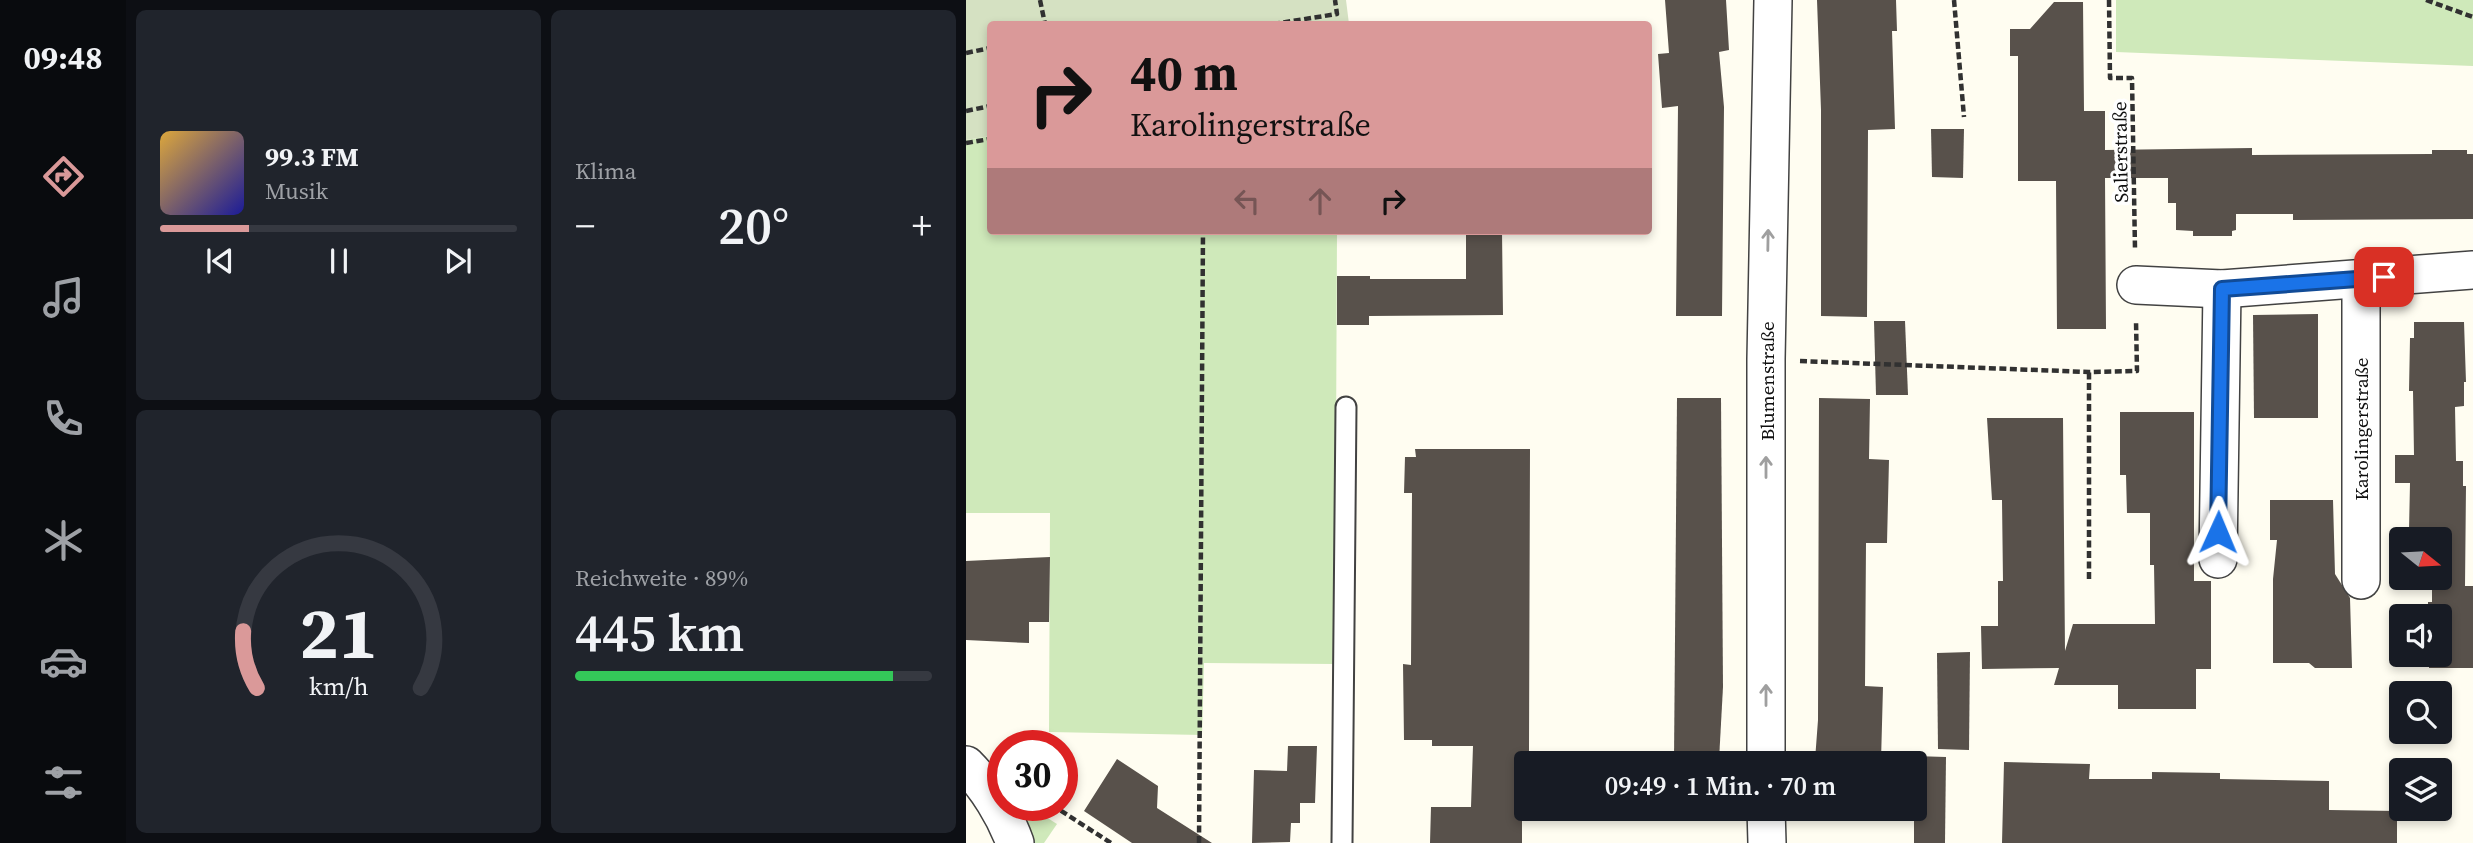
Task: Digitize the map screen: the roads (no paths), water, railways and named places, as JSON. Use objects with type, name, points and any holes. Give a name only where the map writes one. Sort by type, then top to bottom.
[{"type":"street","name":"Blumenstraße","points":[[1766,751],[1766,359],[1773,0]]},
{"type":"street","points":[[2136,285],[2222,289],[2473,270]]},
{"type":"street","name":"Karolingerstraße","points":[[2361,279],[2361,580]]},
{"type":"street","points":[[2218,559],[2222,289]]},
{"type":"street","points":[[966,765],[978,778],[1009,828],[1015,843]]},
{"type":"street","points":[[1766,821],[1766,843]]},
{"type":"lane","points":[[1342,843],[1346,407]]}]
